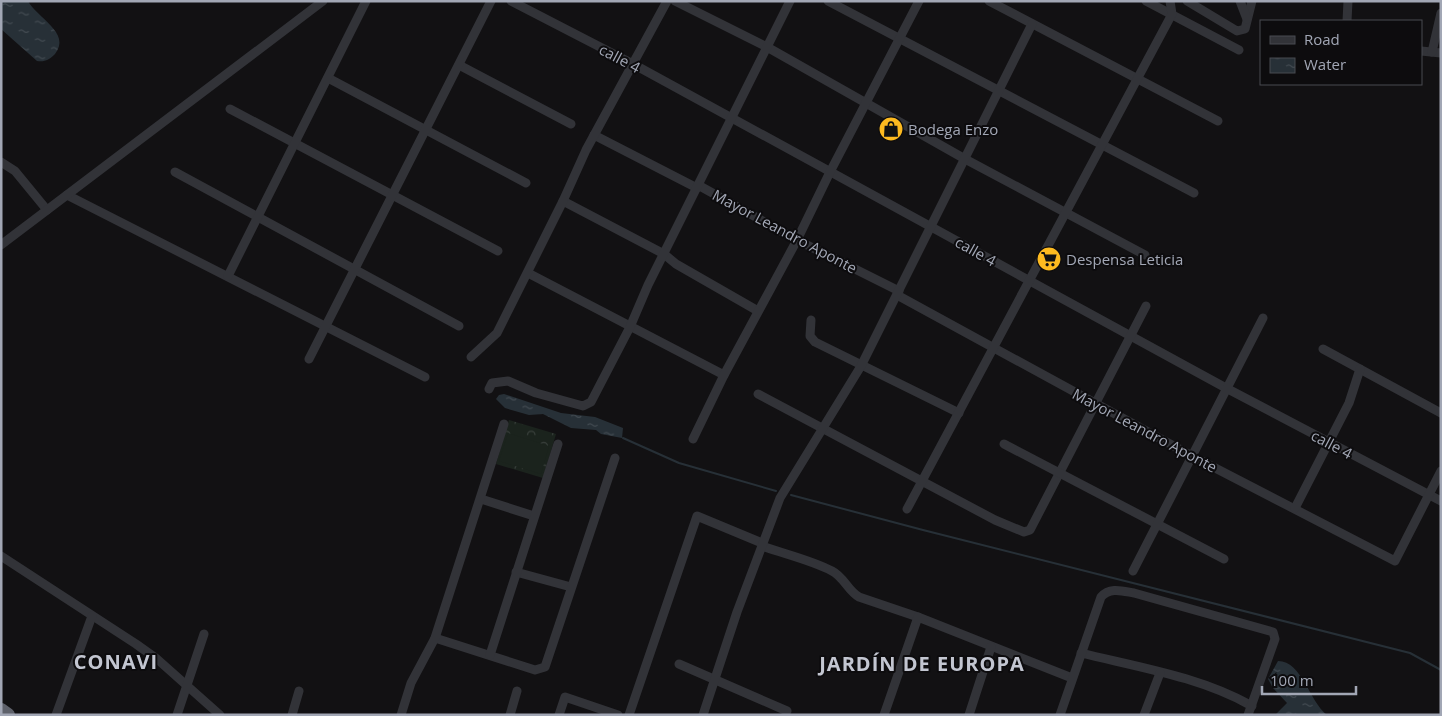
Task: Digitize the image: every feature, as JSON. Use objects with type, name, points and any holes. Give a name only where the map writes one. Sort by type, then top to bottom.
[{"type":"highway","points":[[1,710],[8,715]]},
{"type":"street","points":[[1,245],[323,1]]},
{"type":"street","points":[[228,276],[366,1]]},
{"type":"street","points":[[308,359],[491,1]]},
{"type":"street","name":"calle 4","points":[[511,1],[632,64],[1226,388],[1441,501]]},
{"type":"street","points":[[471,357],[497,334],[594,135],[667,1]]},
{"type":"street","points":[[675,1],[767,47],[866,104],[1145,255]]},
{"type":"street","points":[[489,388],[492,383],[508,382],[536,393],[583,406],[591,402],[630,327],[664,254],[790,1]]},
{"type":"street","points":[[828,1],[1101,146],[1194,193]]},
{"type":"street","points":[[693,439],[724,375],[797,240],[830,172],[919,1]]},
{"type":"street","points":[[989,1],[1218,120]]},
{"type":"street","points":[[1146,1],[1239,50]]},
{"type":"street","points":[[908,509],[1172,14],[1170,1]]},
{"type":"street","points":[[1187,1],[1237,31],[1245,29],[1252,1]]},
{"type":"street","points":[[1240,1],[1247,19]]},
{"type":"street","points":[[1347,20],[1348,1]]},
{"type":"street","points":[[1422,51],[1436,53],[1441,13]]},
{"type":"street","points":[[703,715],[780,498],[861,366],[1032,24]]},
{"type":"street","points":[[459,64],[571,124]]},
{"type":"street","points":[[328,78],[526,182]]},
{"type":"street","points":[[230,109],[498,251]]},
{"type":"street","name":"Mayor Leandro Aponte","points":[[594,135],[698,186],[898,293],[1192,456],[1395,561],[1429,494]]},
{"type":"street","points":[[1,162],[15,171],[47,210]]},
{"type":"street","points":[[175,172],[459,326]]},
{"type":"street","points":[[67,194],[425,377]]},
{"type":"street","points":[[563,201],[664,254],[676,264],[758,311]]},
{"type":"street","points":[[528,273],[724,375]]},
{"type":"street","points":[[758,394],[995,520],[1024,532],[1030,530],[1146,306]]},
{"type":"street","points":[[1133,571],[1263,318]]},
{"type":"street","points":[[811,320],[810,336],[815,342],[959,413]]},
{"type":"street","points":[[1324,349],[1441,413]]},
{"type":"street","points":[[1295,508],[1349,403],[1360,369]]},
{"type":"street","points":[[401,715],[411,683],[435,638],[504,424]]},
{"type":"street","points":[[490,655],[558,444]]},
{"type":"street","points":[[1004,444],[1224,560]]},
{"type":"street","points":[[435,638],[535,670],[545,667],[615,458]]},
{"type":"street","points":[[1429,494],[1441,471]]},
{"type":"street","points":[[480,499],[534,516]]},
{"type":"street","points":[[629,715],[697,516],[762,545],[833,571],[846,583],[852,593],[859,598],[918,617],[1072,678]]},
{"type":"street","points":[[1,556],[157,659],[220,715]]},
{"type":"street","points":[[516,572],[571,587]]},
{"type":"street","points":[[1060,715],[1072,678],[1101,597],[1106,591],[1134,593],[1268,630],[1273,632],[1275,639],[1250,710],[1230,694],[1160,672],[1081,653]]},
{"type":"street","points":[[56,715],[92,616]]},
{"type":"street","points":[[884,715],[918,617]]},
{"type":"street","points":[[176,715],[204,634]]},
{"type":"street","points":[[969,715],[992,647]]},
{"type":"street","points":[[679,664],[787,711]]},
{"type":"street","points":[[1144,715],[1160,672]]},
{"type":"street","points":[[510,715],[518,691]]},
{"type":"street","points":[[292,715],[299,692]]},
{"type":"street","points":[[559,715],[565,697],[618,715]]},
{"type":"green space","points":[[509,420],[556,434],[543,478],[496,464]]},
{"type":"green space","points":[[508,433],[549,446],[541,474],[499,461]]},
{"type":"water","points":[[1,1],[28,1],[51,26],[59,39],[59,46],[51,58],[37,61],[1,29]]},
{"type":"water","points":[[504,394],[561,413],[595,417],[623,428],[622,438],[601,434],[596,430],[571,428],[543,414],[529,415],[505,408],[496,399],[499,395]]},
{"type":"water","points":[[1278,661],[1293,667],[1315,701],[1327,715],[1275,715],[1287,703],[1273,688],[1268,679]]},
{"type":"waterway","points":[[623,438],[679,463],[776,491]]},
{"type":"waterway","points":[[791,495],[1410,653],[1441,670]]},
{"type":"place","name":"Bodega Enzo","points":[[891,129]]},
{"type":"place","name":"Despensa Leticia","points":[[1049,259]]},
{"type":"district","name":"CONAVI","points":[[116,661]]},
{"type":"district","name":"JARDÍN DE EUROPA","points":[[922,663]]}]
